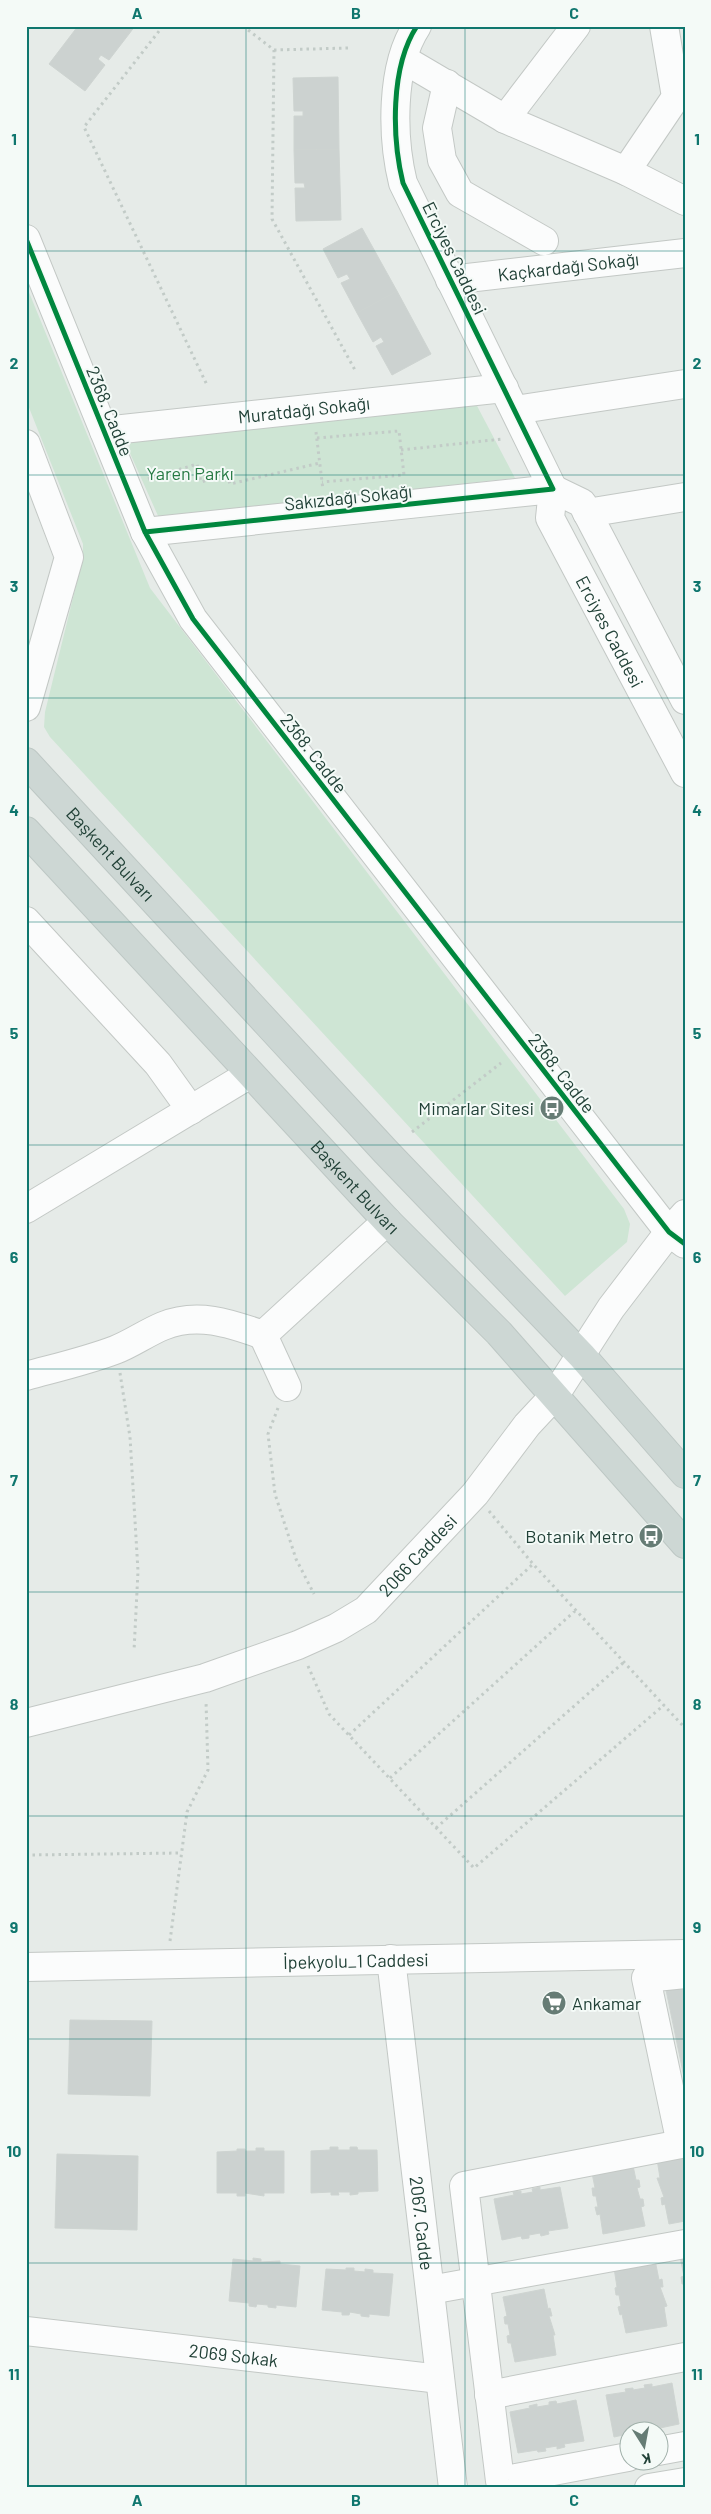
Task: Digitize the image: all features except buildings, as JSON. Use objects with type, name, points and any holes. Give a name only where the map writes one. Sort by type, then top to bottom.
[{"type":"main road","name":"Başkent Bulvarı","points":[[26,762],[386,1152],[582,1356],[685,1474]]},
{"type":"main road","name":"Başkent Bulvarı","points":[[26,831],[387,1221],[499,1333],[685,1544]]},
{"type":"street","points":[[505,120],[576,26]]},
{"type":"street","points":[[626,172],[676,97],[664,26]]},
{"type":"street","name":"Erciyes Caddesi","points":[[412,28],[403,59],[396,98],[396,156],[402,183],[554,489],[550,518],[685,773]]},
{"type":"street","points":[[403,59],[505,120],[626,172],[685,201]]},
{"type":"street","points":[[447,84],[437,128],[442,160],[460,193],[544,241]]},
{"type":"street","name":"2368. Cadde","points":[[26,239],[145,532],[181,599],[217,652],[679,1230]]},
{"type":"street","name":"Kaçkardağı Sokağı","points":[[450,280],[685,253]]},
{"type":"street","name":"Muratdağı Sokağı","points":[[104,431],[314,409],[509,399],[685,384]]},
{"type":"street","points":[[26,444],[69,557],[26,707]]},
{"type":"street","name":"Erciyes Caddesi","points":[[554,489],[582,503],[685,700]]},
{"type":"street","name":"Sakızdağı Sokağı","points":[[145,532],[554,489]]},
{"type":"street","points":[[587,513],[685,497]]},
{"type":"street","points":[[26,921],[158,1064],[191,1110]]},
{"type":"street","points":[[26,1209],[250,1074]]},
{"type":"street","points":[[263,1335],[387,1221]]},
{"type":"street","name":"2066 Caddesi","points":[[26,1723],[205,1678],[298,1645],[336,1628],[366,1610],[475,1494],[527,1425],[555,1395],[582,1356],[611,1308],[679,1230]]},
{"type":"street","points":[[26,1376],[116,1350],[162,1326],[182,1320],[202,1318],[228,1322],[263,1335],[287,1387]]},
{"type":"street","name":"İpekyolu_1 Caddesi","points":[[26,1966],[685,1954]]},
{"type":"street","name":"2067. Cadde","points":[[391,1960],[453,2488]]},
{"type":"street","points":[[618,2458],[500,2482],[464,2186],[683,2144],[646,1978],[685,1974]]},
{"type":"street","points":[[430,2290],[685,2244]]},
{"type":"street","name":"2069 Sokak","points":[[26,2331],[440,2379]]},
{"type":"street","points":[[489,2395],[685,2357]]},
{"type":"street","points":[[668,2449],[685,2446]]},
{"type":"street","points":[[649,2488],[685,2482]]},
{"type":"path","points":[[163,26],[84,127],[207,384]]},
{"type":"path","points":[[242,26],[274,50],[348,48]]},
{"type":"path","points":[[274,50],[272,219],[355,370]]},
{"type":"path","points":[[314,409],[325,513]]},
{"type":"path","points":[[317,438],[399,431],[404,475],[322,482]]},
{"type":"path","points":[[401,450],[527,436]]},
{"type":"path","points":[[126,486],[197,464],[201,482],[228,474],[230,484],[320,463]]},
{"type":"path","points":[[412,1132],[501,1063]]},
{"type":"path","points":[[116,1350],[131,1446],[138,1570],[134,1651]]},
{"type":"path","points":[[287,1387],[268,1434],[275,1494],[296,1559],[314,1594]]},
{"type":"path","points":[[475,1494],[533,1564],[685,1728]]},
{"type":"path","points":[[349,1735],[533,1564]]},
{"type":"path","points":[[390,1778],[576,1610]]},
{"type":"path","points":[[298,1645],[329,1714],[474,1868],[664,1705]]},
{"type":"path","points":[[436,1828],[624,1662]]},
{"type":"path","points":[[167,1964],[187,1812],[208,1770],[205,1678]]},
{"type":"path","points":[[26,1855],[181,1853]]},
{"type":"green space","points":[[26,285],[150,588],[624,1209],[630,1224],[627,1242],[565,1296],[50,737],[44,727],[45,712],[83,557],[83,544],[26,400]]},
{"type":"green space","name":"Yaren Parkı","points":[[476,404],[515,478],[159,518],[129,451],[130,443],[138,438]]},
{"type":"cycle path","points":[[145,532],[553,489],[403,183],[399,165],[395,124],[396,103],[402,61],[408,43],[417,26]]},
{"type":"cycle path","points":[[26,239],[145,532],[193,619],[669,1232],[685,1244]]},
{"type":"place","name":"Mimarlar Sitesi","points":[[552,1108]]},
{"type":"place","name":"Botanik Metro","points":[[651,1536]]},
{"type":"place","name":"Ankamar","points":[[554,2003]]}]
